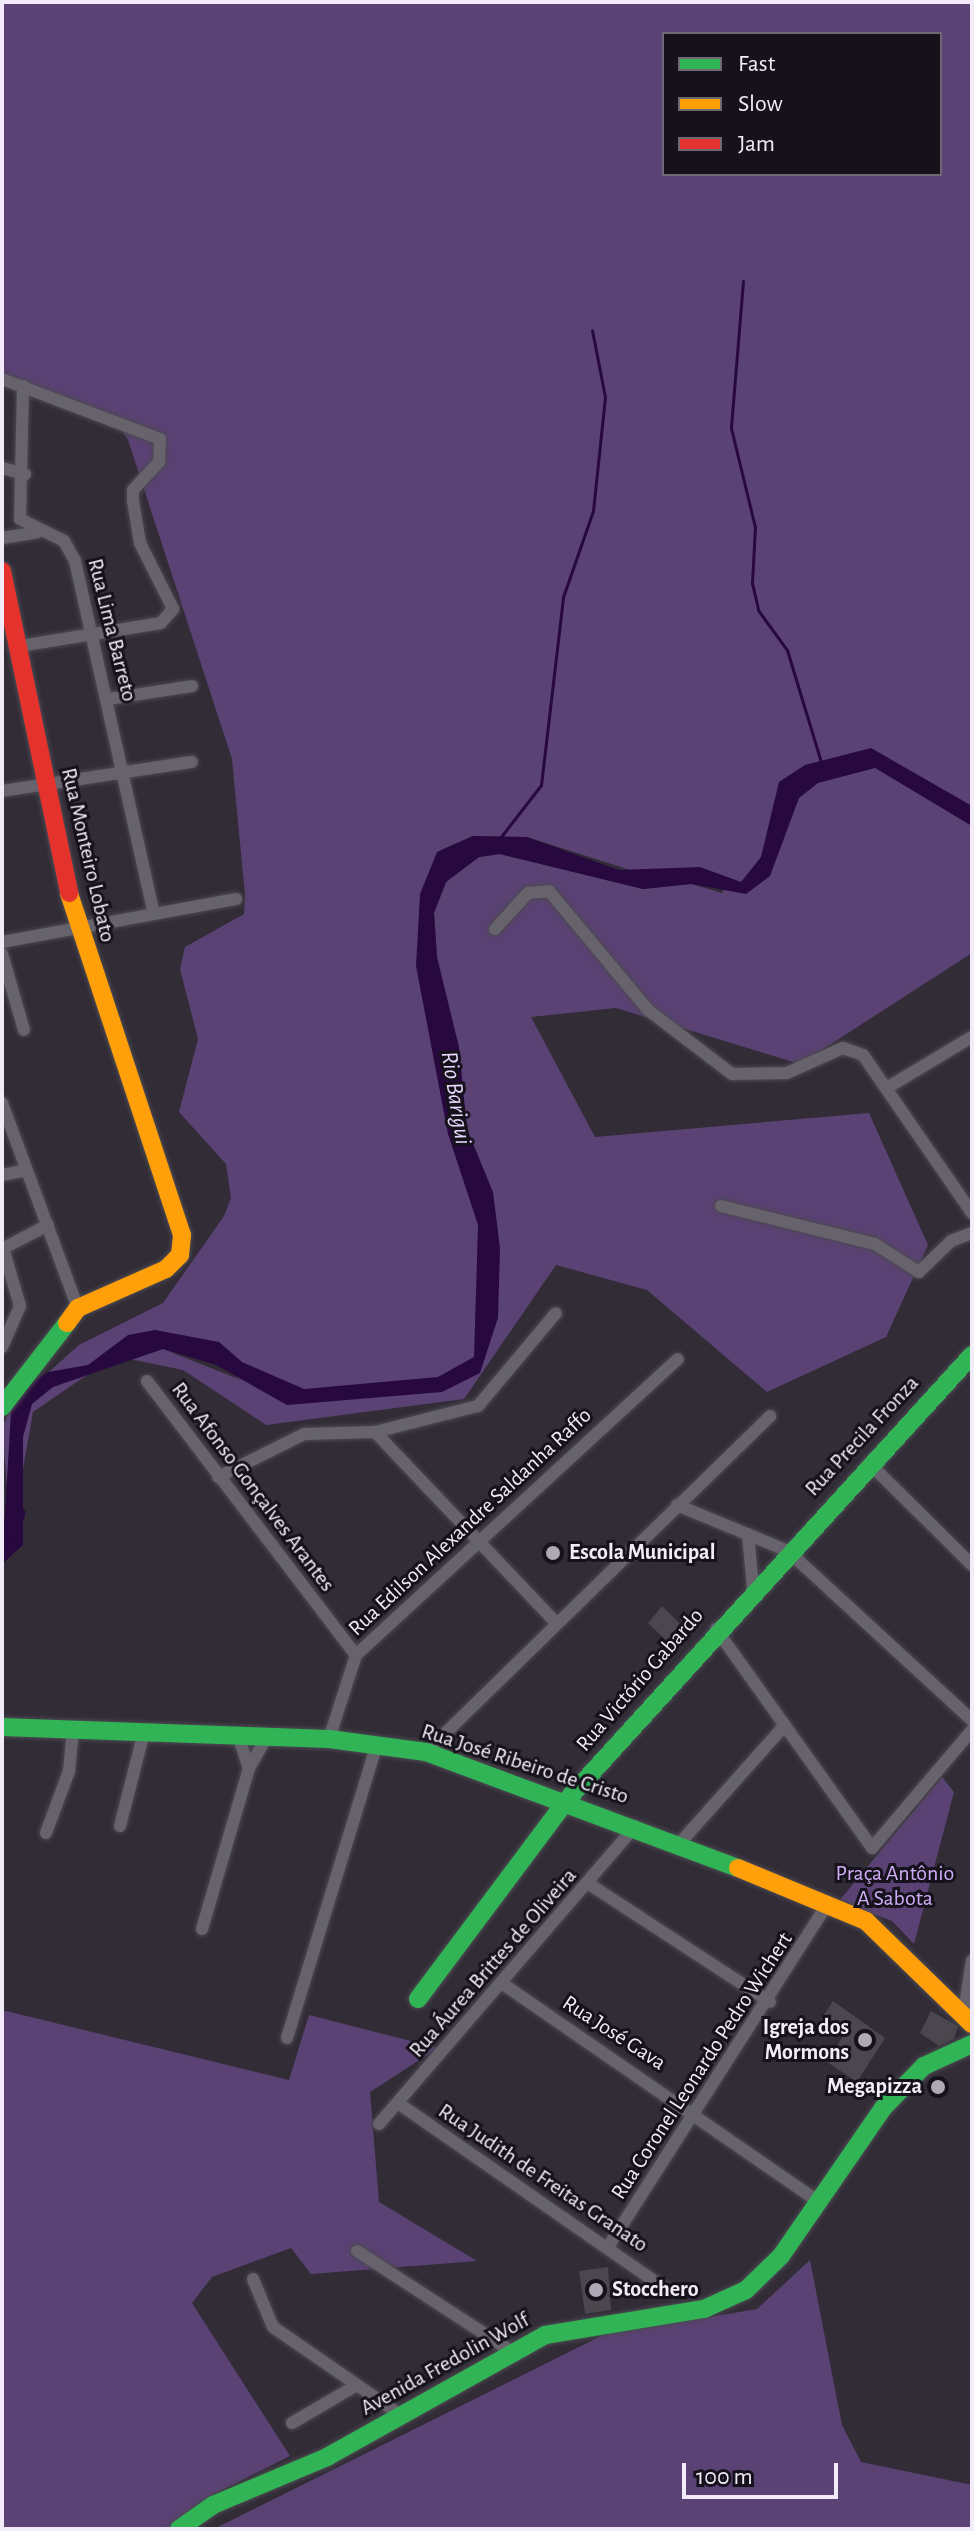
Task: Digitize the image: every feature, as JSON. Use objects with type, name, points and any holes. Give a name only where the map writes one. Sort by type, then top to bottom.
[{"type":"street","points":[[2,379],[153,431],[159,462],[133,490],[140,543],[172,601],[171,618],[14,641]]},
{"type":"street","name":"Rua Lima Barreto","points":[[23,386],[25,474],[20,519],[71,549],[94,631],[153,911]]},
{"type":"street","points":[[2,468],[25,474]]},
{"type":"street","points":[[2,538],[42,532]]},
{"type":"street","name":"Rua Monteiro Lobato","points":[[2,571],[14,641],[76,925],[182,1235],[180,1255],[166,1269],[78,1308]]},
{"type":"street","points":[[109,699],[192,686]]},
{"type":"street","points":[[2,791],[123,769],[192,762]]},
{"type":"street","points":[[495,929],[528,893],[549,891],[648,1010],[732,1074],[787,1073],[843,1048],[863,1055],[890,1086],[972,1213]]},
{"type":"street","points":[[2,942],[76,925],[236,899]]},
{"type":"street","points":[[2,954],[24,1030]]},
{"type":"street","points":[[890,1086],[972,1037]]},
{"type":"street","points":[[2,1103],[78,1308],[2,1407]]},
{"type":"street","points":[[2,1175],[27,1170]]},
{"type":"street","points":[[721,1206],[875,1244],[919,1272],[951,1241],[972,1233]]},
{"type":"street","points":[[2,1347],[20,1306],[2,1248],[48,1225]]},
{"type":"street","points":[[218,1477],[304,1434],[375,1432],[478,1406],[556,1313]]},
{"type":"street","name":"Rua Precila Fronza","points":[[788,1551],[972,1355]]},
{"type":"street","name":"Rua Edilson Alexandre Saldanha Raffo","points":[[329,1739],[356,1655],[472,1542],[678,1359]]},
{"type":"street","name":"Rua Afonso Gonçalves Arantes","points":[[147,1381],[356,1655]]},
{"type":"street","points":[[426,1752],[770,1416]]},
{"type":"street","points":[[375,1432],[472,1542],[556,1623]]},
{"type":"street","points":[[869,1463],[972,1565]]},
{"type":"street","points":[[677,1505],[788,1551],[972,1720]]},
{"type":"street","points":[[748,1534],[753,1588]]},
{"type":"street","name":"Rua Victório Gabardo","points":[[418,1999],[567,1800],[788,1551]]},
{"type":"street","points":[[716,1629],[872,1848],[972,1730]]},
{"type":"street","points":[[679,1844],[785,1725]]},
{"type":"street","name":"Rua José Ribeiro de Cristo","points":[[2,1727],[329,1739],[426,1752],[567,1800],[827,1905],[892,1939],[968,2018]]},
{"type":"street","points":[[46,1833],[69,1771],[73,1730]]},
{"type":"street","points":[[120,1826],[144,1732]]},
{"type":"street","points":[[238,1735],[249,1768]]},
{"type":"street","points":[[202,1929],[249,1768],[267,1737]]},
{"type":"street","points":[[287,2038],[377,1744]]},
{"type":"street","name":"Rua Áurea Brittes de Oliveira","points":[[379,2124],[589,1884],[635,1826]]},
{"type":"street","points":[[589,1884],[770,2002]]},
{"type":"street","name":"Rua Coronel Leonardo Pedro Wichert","points":[[608,2247],[699,2113],[827,1905]]},
{"type":"street","points":[[968,2018],[972,1961]]},
{"type":"street","name":"Rua José Gava","points":[[503,1984],[699,2113],[818,2201]]},
{"type":"street","name":"Avenida Fredolin Wolf","points":[[179,2529],[213,2505],[402,2416],[514,2353],[574,2327],[725,2302],[765,2274],[883,2108],[924,2066],[972,2044]]},
{"type":"street","name":"Rua Judith de Freitas Granato","points":[[398,2103],[664,2288]]},
{"type":"street","points":[[357,2251],[514,2353]]},
{"type":"street","points":[[253,2279],[273,2327],[402,2416]]},
{"type":"street","points":[[292,2423],[357,2385]]},
{"type":"green space","points":[[2,2],[972,2],[972,806],[925,781],[882,771],[972,826],[972,953],[800,1064],[616,1008],[531,1017],[595,1137],[869,1113],[928,1245],[886,1337],[767,1392],[647,1290],[556,1265],[464,1399],[266,1425],[183,1370],[130,1359],[163,1349],[241,1380],[176,1334],[87,1375],[33,1412],[21,1480],[23,1538],[3,1561],[10,1522],[2,1427],[13,1404],[79,1345],[163,1303],[224,1216],[231,1198],[226,1164],[179,1112],[198,1039],[180,969],[185,947],[244,914],[245,895],[232,759],[128,440],[119,426],[2,378]],"holes":[[[473,836],[527,837],[655,878],[727,881],[722,893],[691,884],[643,889],[500,854],[479,857],[446,882],[434,913],[437,957],[462,1086],[427,919],[441,850]]]},
{"type":"green space","name":"Praça Antônio A Sabota","points":[[942,1777],[954,1792],[914,1944],[892,1921],[839,1901]]},
{"type":"green space","points":[[2,2010],[289,2080],[309,2015],[438,2048],[370,2092],[379,2202],[477,2261],[311,2274],[291,2248],[212,2277],[192,2303],[290,2456],[212,2495],[168,2529],[2,2529]]},
{"type":"green space","points":[[810,2260],[842,2425],[861,2462],[972,2485],[972,2529],[214,2529],[603,2335],[757,2309]]},
{"type":"water","points":[[871,748],[972,806],[972,826],[875,768],[818,783],[799,798],[770,876],[746,894],[691,884],[643,889],[500,854],[479,857],[446,882],[434,913],[437,957],[459,1047],[467,1129],[493,1192],[500,1248],[498,1318],[480,1373],[442,1392],[287,1405],[216,1365],[163,1349],[53,1387],[32,1404],[23,1437],[23,1545],[2,1564],[11,1412],[23,1388],[48,1372],[88,1365],[128,1335],[155,1330],[219,1342],[242,1362],[304,1389],[438,1377],[474,1357],[478,1225],[448,1134],[416,966],[420,894],[437,852],[473,836],[527,837],[619,870],[700,867],[741,882],[761,857],[779,782],[805,765]]},
{"type":"building","points":[[662,1606],[690,1634],[675,1649],[648,1623]]},
{"type":"building","name":"Igreja dos Mormons","points":[[833,2001],[885,2038],[857,2082],[827,2062],[843,2036],[820,2021]]},
{"type":"building","points":[[931,2011],[958,2026],[954,2039],[939,2046],[920,2033]]},
{"type":"building","name":"Stocchero","points":[[608,2267],[611,2310],[585,2314],[579,2271]]},
{"type":"waterway","points":[[743,281],[731,428],[755,527],[752,583],[758,610],[787,650],[821,762]]},
{"type":"waterway","points":[[500,838],[541,785],[563,597],[593,511],[605,397],[592,330]]},
{"type":"waterway","name":"Rio Barigui","points":[[2,1551],[16,1514]]},
{"type":"traffic: fast","points":[[2,1407],[67,1323]]},
{"type":"traffic: fast","points":[[418,1999],[567,1800],[972,1355]]},
{"type":"traffic: fast","points":[[2,1727],[329,1739],[426,1752],[738,1868]]},
{"type":"traffic: fast","points":[[179,2529],[213,2505],[327,2457],[545,2335],[704,2309],[746,2290],[781,2256],[883,2108],[924,2066],[972,2044]]},
{"type":"traffic: slow","points":[[67,1323],[78,1308],[166,1269],[180,1255],[182,1235],[69,893]]},
{"type":"traffic: slow","points":[[738,1868],[866,1921],[972,2024]]},
{"type":"traffic: jam","points":[[2,571],[69,893]]},
{"type":"place","name":"Escola Municipal","points":[[553,1553]]},
{"type":"place","name":"Igreja dos Mormons","points":[[865,2040]]},
{"type":"place","name":"Megapizza","points":[[938,2087]]},
{"type":"place","name":"Stocchero","points":[[596,2290]]}]
